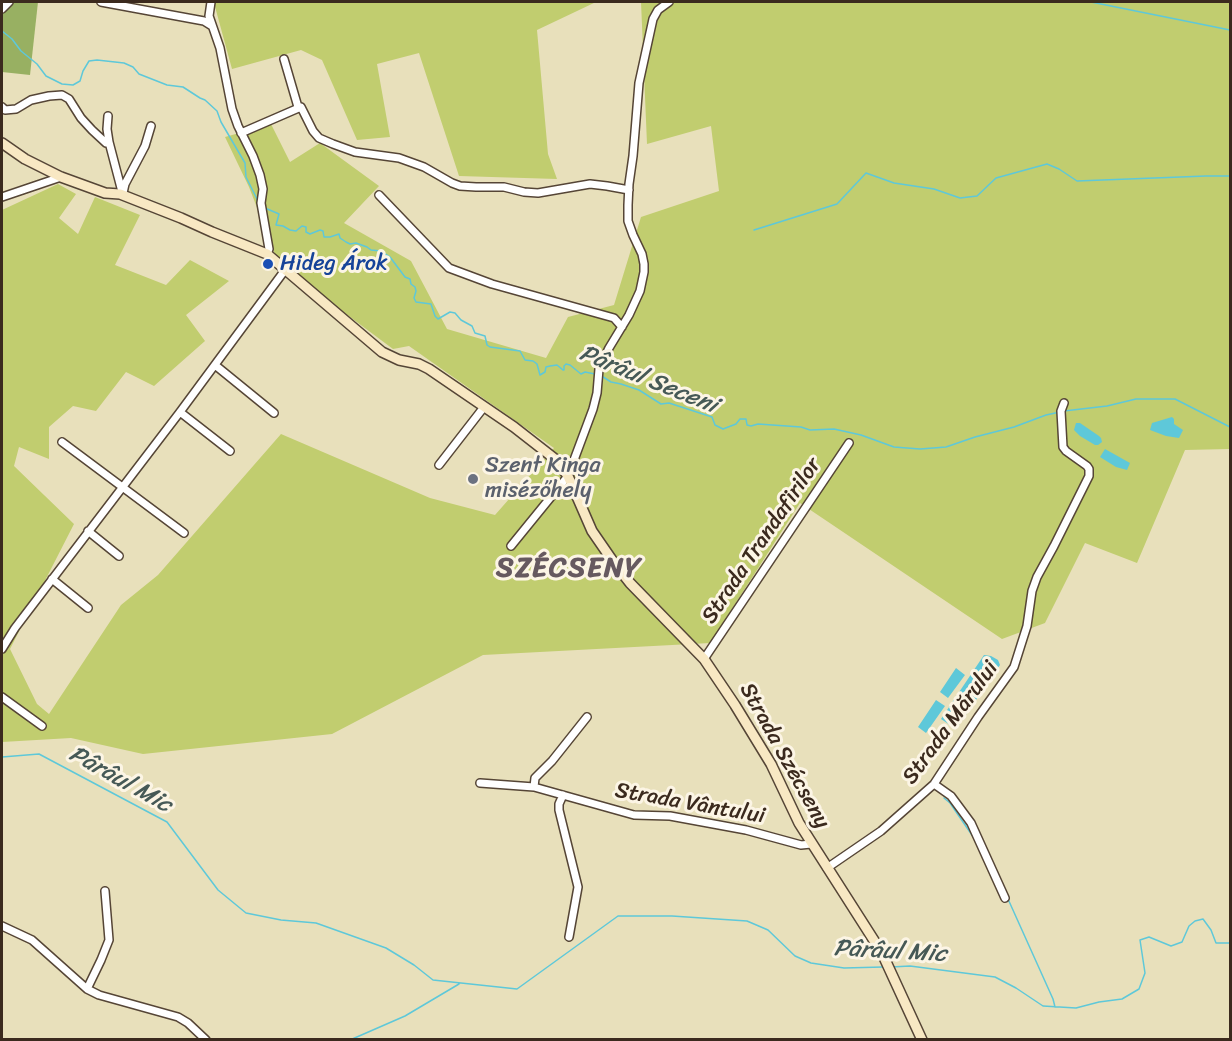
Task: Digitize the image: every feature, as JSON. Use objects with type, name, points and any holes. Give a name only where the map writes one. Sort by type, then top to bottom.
[{"type":"street","points":[[2,9],[9,2]]},
{"type":"street","points":[[101,2],[204,21],[212,26]]},
{"type":"street","points":[[211,2],[209,16],[220,48],[232,109],[241,133],[254,156],[260,175],[263,189],[262,208],[269,249],[267,254]]},
{"type":"street","points":[[511,546],[568,476],[593,409],[597,393],[597,374],[640,291],[644,272],[642,254],[628,221],[639,83],[653,19],[658,10],[669,2]]},
{"type":"street","points":[[284,59],[298,107]]},
{"type":"street","points":[[2,107],[5,110],[11,110],[20,108],[31,100],[62,95],[70,100],[92,130],[109,142]]},
{"type":"street","points":[[241,133],[302,107],[312,131],[320,138],[355,152],[399,158],[424,167],[460,186],[504,187],[538,193],[583,184],[629,190]]},
{"type":"street","points":[[108,116],[109,142],[122,193]]},
{"type":"street","points":[[122,193],[145,146],[151,126]]},
{"type":"street","name":"Strada Szécseny","points":[[2,143],[24,159],[61,177],[105,193],[122,193],[267,254],[382,352],[399,360],[425,367],[514,427],[555,459],[568,476],[592,531],[612,560],[630,583],[704,659],[771,764],[811,844],[882,953],[922,1040]]},
{"type":"street","points":[[2,197],[61,177]]},
{"type":"street","points":[[379,195],[449,268],[492,284],[614,318],[622,327]]},
{"type":"street","points":[[2,649],[15,628],[285,270]]},
{"type":"street","points":[[215,365],[274,413]]},
{"type":"street","name":"Strada Mărului","points":[[826,868],[881,831],[934,784],[1014,667],[1027,626],[1032,591],[1037,577],[1089,476],[1088,466],[1063,447],[1061,412],[1064,403]]},
{"type":"street","points":[[439,465],[484,407]]},
{"type":"street","points":[[180,412],[230,451]]},
{"type":"street","points":[[62,442],[184,533]]},
{"type":"street","name":"Strada Trandafirilor","points":[[704,659],[849,443]]},
{"type":"street","points":[[88,531],[119,556]]},
{"type":"street","points":[[52,579],[88,608]]},
{"type":"street","points":[[2,697],[42,726]]},
{"type":"street","points":[[534,787],[535,778],[552,761],[587,717]]},
{"type":"street","name":"Strada Vântului","points":[[480,783],[534,787],[634,815],[670,816],[746,830],[801,845],[811,844]]},
{"type":"street","points":[[934,784],[951,796],[971,823],[1005,898]]},
{"type":"street","points":[[563,795],[559,810],[578,887],[569,937]]},
{"type":"street","points":[[87,989],[109,940],[105,891]]},
{"type":"street","points":[[2,926],[32,940],[87,989],[99,995],[178,1017],[206,1040]]},
{"type":"green space","points":[[2,2],[38,2],[30,75],[2,72]]},
{"type":"green space","points":[[215,2],[596,2],[537,30],[548,154],[557,179],[459,176],[419,53],[377,64],[390,137],[357,140],[322,60],[301,50],[232,69]]},
{"type":"green space","points":[[641,2],[1230,2],[1230,449],[1185,450],[1137,563],[1085,543],[1045,623],[1002,639],[800,503],[710,643],[483,655],[332,734],[143,754],[71,738],[2,742],[2,210],[58,184],[76,194],[59,218],[78,234],[95,197],[140,215],[115,265],[166,285],[190,260],[229,281],[186,315],[205,341],[154,386],[126,372],[96,411],[73,406],[49,427],[49,459],[19,447],[14,466],[74,524],[10,649],[37,704],[49,714],[121,605],[158,575],[281,434],[430,498],[495,515],[554,448],[409,346],[393,349],[334,305],[276,257],[249,187],[225,137],[271,124],[290,162],[320,143],[379,186],[344,223],[411,261],[447,329],[546,358],[568,317],[614,305],[641,217],[719,191],[711,126],[647,144]]},
{"type":"water","points":[[1172,417],[1174,424],[1183,430],[1179,438],[1150,430],[1152,423]]},
{"type":"water","points":[[1076,423],[1080,423],[1099,436],[1102,442],[1095,445],[1080,436],[1074,430]]},
{"type":"water","points":[[1105,449],[1130,463],[1127,470],[1116,467],[1100,457]]},
{"type":"water","points":[[984,655],[998,660],[1000,665],[956,729],[941,719]]},
{"type":"water","points":[[956,668],[965,675],[948,698],[940,692]]},
{"type":"water","points":[[936,700],[945,706],[926,733],[918,727]]},
{"type":"waterway","points":[[1091,2],[1230,30]]},
{"type":"waterway","name":"Pârâul Seceni","points":[[2,31],[37,64],[46,76],[62,84],[73,85],[80,81],[89,61],[124,63],[133,67],[139,74],[167,85],[183,87],[205,100],[217,111],[245,163],[246,177],[258,206]]},
{"type":"waterway","points":[[754,230],[837,204],[866,173],[894,183],[934,189],[960,198],[977,196],[996,178],[1047,164],[1077,181],[1230,176]]},
{"type":"waterway","name":"Pârâul Seceni","points":[[265,208],[279,214],[276,225],[296,231],[302,226],[306,227],[306,232],[310,234],[320,230],[323,231],[324,237],[339,234],[340,238],[350,244],[356,243],[371,250],[381,251],[390,257],[405,277],[410,279],[411,284],[415,287],[416,302],[431,304],[438,319],[450,312],[455,313],[461,320],[472,326],[475,333],[485,336],[487,345],[490,347],[520,351],[525,360],[537,364],[540,375],[545,372],[546,367],[557,365],[564,370],[566,364],[581,374],[585,372],[595,374]]},
{"type":"waterway","name":"Pârâul Seceni","points":[[600,375],[611,382],[639,390],[661,404],[669,403],[712,417],[715,425],[723,429],[736,424],[740,419],[746,419],[747,425],[751,426],[758,424],[801,427],[810,430],[834,429],[861,435],[894,447],[920,449],[946,447],[1060,412]]},
{"type":"waterway","name":"Pârâul Seceni","points":[[1064,411],[1107,406],[1136,399],[1175,399],[1230,427]]},
{"type":"waterway","name":"Pârâul Mic","points":[[2,757],[39,754],[167,822],[218,890],[246,913],[281,920],[316,923],[386,948],[433,980],[517,989],[618,916],[672,916],[747,921],[768,930],[795,956],[811,963],[844,968],[883,967]]},
{"type":"waterway","points":[[944,798],[974,838]]},
{"type":"waterway","points":[[1008,899],[1055,1007]]},
{"type":"waterway","name":"Pârâul Mic","points":[[891,967],[910,966],[995,977],[1043,1006],[1076,1008],[1122,999],[1139,989],[1145,973],[1140,940],[1149,937],[1171,946],[1182,942],[1189,926],[1203,919],[1216,943],[1230,943]]},
{"type":"waterway","name":"Pârâul Mic","points":[[350,1040],[405,1016],[459,984]]},
{"type":"place","name":"Hideg Árok","points":[[268,264]]},
{"type":"place","name":"Szent Kinga misézőhely","points":[[473,479]]},
{"type":"district","name":"SZÉCSENY","points":[[569,569]]}]
